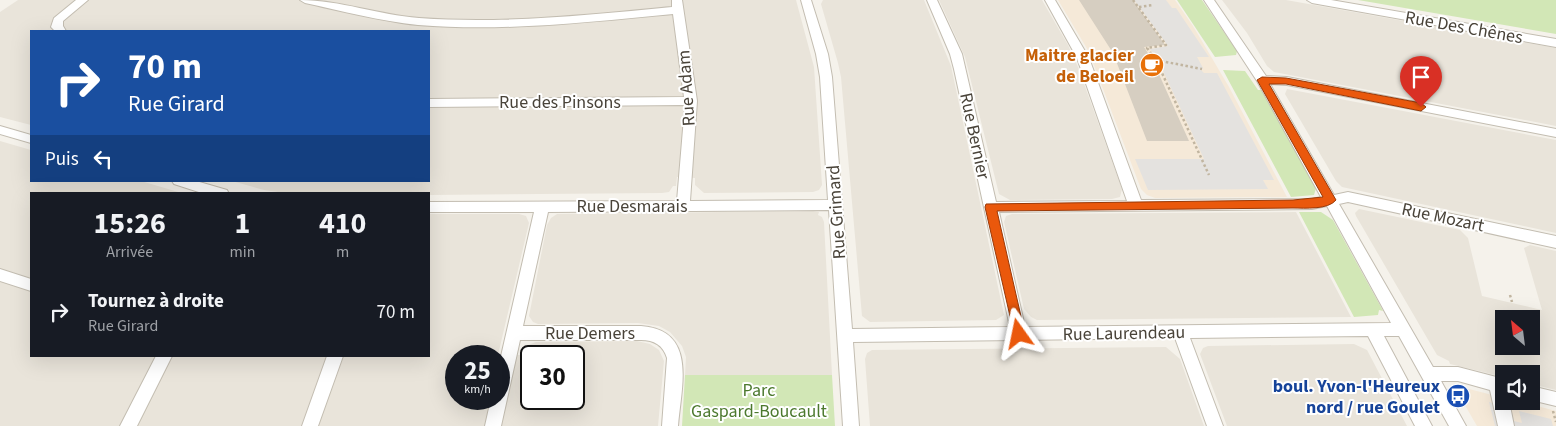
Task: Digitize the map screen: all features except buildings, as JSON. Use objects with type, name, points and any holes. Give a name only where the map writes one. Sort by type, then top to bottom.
[{"type":"street","points":[[60,30],[56,25],[60,18],[83,0]]},
{"type":"street","points":[[305,0],[386,16],[434,22],[563,21],[677,5]]},
{"type":"street","name":"Rue Grimard","points":[[806,0],[824,67],[851,426]]},
{"type":"street","name":"Rue Bernier","points":[[932,0],[958,62],[1019,334]]},
{"type":"street","points":[[1050,0],[1083,58],[1136,206]]},
{"type":"street","points":[[1209,0],[1262,80],[1458,426]]},
{"type":"street","name":"Rue Des Chênes","points":[[1312,0],[1556,43]]},
{"type":"street","name":"Rue Adam","points":[[677,5],[691,118],[683,205]]},
{"type":"street","points":[[1262,80],[1286,81],[1556,133]]},
{"type":"street","name":"Rue des Pinsons","points":[[430,103],[690,101]]},
{"type":"street","points":[[0,130],[30,139]]},
{"type":"street","points":[[182,182],[215,192]]},
{"type":"street","name":"Rue Mozart","points":[[990,207],[1312,204],[1348,197],[1556,242]]},
{"type":"street","name":"Rue Desmarais","points":[[430,207],[835,204]]},
{"type":"street","points":[[494,426],[542,206]]},
{"type":"street","points":[[0,275],[30,285]]},
{"type":"street","points":[[1372,329],[1424,426]]},
{"type":"street","name":"Rue Laurendeau","points":[[844,336],[1403,329]]},
{"type":"street","points":[[1180,332],[1215,426]]},
{"type":"street","name":"Rue Demers","points":[[514,333],[648,333],[663,338],[672,349],[675,358],[670,426]]},
{"type":"street","points":[[128,426],[163,357]]},
{"type":"street","points":[[310,426],[335,357]]},
{"type":"street","points":[[1428,374],[1458,374],[1495,383]]},
{"type":"street","points":[[1540,397],[1554,404]]},
{"type":"street","points":[[1504,410],[1506,426]]},
{"type":"path","points":[[1133,0],[1166,46],[1147,48],[1149,53],[1156,60],[1202,70]]},
{"type":"path","points":[[1138,7],[1153,5]]},
{"type":"path","points":[[1156,60],[1156,64],[1209,175]]},
{"type":"path","points":[[1510,295],[1512,302]]},
{"type":"path","points":[[1554,404],[1556,422]]},
{"type":"shaded area","points":[[18,0],[796,0],[814,67],[822,185],[819,190],[813,192],[704,193],[695,185],[695,178],[677,177],[676,186],[673,186],[669,192],[662,193],[430,195],[430,192],[278,192],[264,190],[236,182],[430,182],[430,30],[30,30],[30,125],[0,117],[0,12]]},
{"type":"shaded area","points":[[823,0],[924,0],[951,66],[1004,315],[996,320],[870,322],[862,316],[841,77],[821,4]]},
{"type":"shaded area","points":[[939,0],[1042,0],[1068,45],[1078,67],[1122,189],[1120,197],[1112,199],[1010,200],[999,194],[965,57]]},
{"type":"shaded area","points":[[1058,0],[1175,0],[1193,26],[1229,87],[1287,197],[1155,198],[1147,195],[1141,189],[1089,52]]},
{"type":"shaded area","points":[[1134,0],[1166,0],[1172,8],[1176,8],[1209,57],[1197,57],[1203,68],[1201,70],[1204,73],[1217,73],[1274,180],[1263,180],[1268,189],[1148,190],[1135,159],[1204,159],[1158,60],[1150,49],[1168,46]]},
{"type":"shaded area","points":[[1222,0],[1286,0],[1556,48],[1556,126],[1274,72],[1267,66],[1247,33]]},
{"type":"shaded area","points":[[1287,89],[1556,140],[1556,233],[1342,187],[1336,181],[1285,94]]},
{"type":"shaded area","points":[[0,141],[30,150],[30,182],[144,182],[178,192],[30,192],[30,357],[430,357],[430,214],[519,214],[526,216],[529,223],[500,345],[445,345],[445,410],[510,410],[510,355],[520,355],[520,410],[585,410],[585,345],[528,345],[536,342],[637,341],[650,344],[659,350],[664,361],[658,426],[0,426]]},
{"type":"shaded area","points":[[1359,209],[1460,230],[1468,238],[1482,296],[1542,310],[1524,248],[1530,245],[1556,251],[1556,390],[1540,386],[1540,365],[1495,365],[1495,375],[1450,364],[1449,361],[1437,355],[1355,213]]},
{"type":"shaded area","points":[[819,212],[818,215],[822,217],[824,222],[832,375],[685,375],[686,357],[682,346],[670,332],[659,326],[638,323],[538,324],[533,322],[529,316],[547,225],[551,218],[557,214]]},
{"type":"shaded area","points":[[1296,212],[1351,317],[1037,320],[1031,317],[1024,309],[1004,222],[1006,216],[1012,214]]},
{"type":"shaded area","points":[[1354,344],[1367,350],[1407,426],[1227,426],[1200,354],[1203,348],[1208,346]]},
{"type":"shaded area","points":[[1166,347],[1180,359],[1204,426],[870,426],[865,359],[867,353],[872,350]]},
{"type":"shaded area","points":[[1469,389],[1495,396],[1495,410],[1540,410],[1540,407],[1556,411],[1556,426],[1477,426],[1459,395],[1461,390]]},
{"type":"shaded area","points":[[1491,395],[1495,396],[1495,410],[1511,410],[1514,421],[1522,423],[1519,411],[1551,419],[1553,426],[1495,426],[1489,402],[1493,403]]},
{"type":"green space","points":[[1177,0],[1202,0],[1237,51],[1236,55],[1215,57]]},
{"type":"green space","points":[[1358,0],[1556,0],[1556,34]]},
{"type":"green space","points":[[1223,70],[1245,71],[1258,90],[1261,90],[1316,188],[1314,195],[1291,197]]},
{"type":"green space","points":[[1299,212],[1321,212],[1333,220],[1383,311],[1379,310],[1378,315],[1354,317]]},
{"type":"green space","name":"Parc Gaspard-Boucault","points":[[685,375],[832,375],[835,426],[682,426]]},
{"type":"place","name":"Maitre glacier de Beloeil","points":[[1152,65]]},
{"type":"place","name":"boul. Yvon-l'Heureux nord / rue Goulet","points":[[1458,396]]},
{"type":"route","points":[[1019,334],[990,207],[1312,204],[1330,200],[1262,80],[1281,80],[1421,107]]}]
